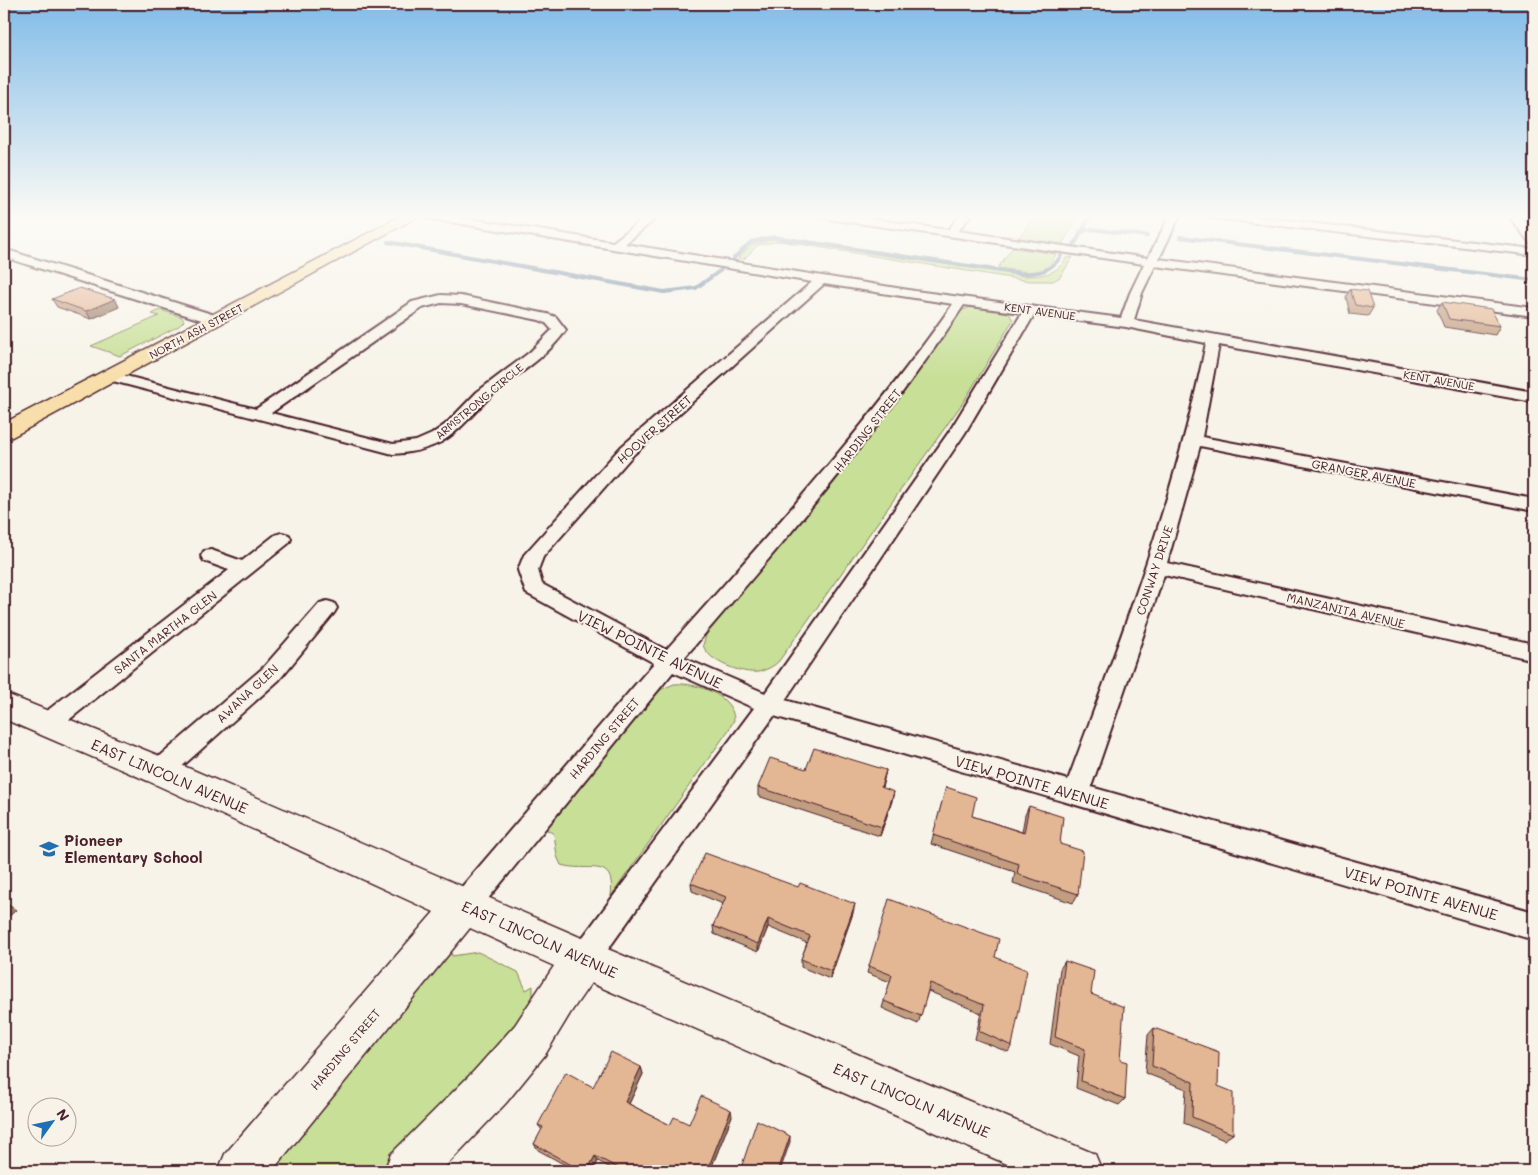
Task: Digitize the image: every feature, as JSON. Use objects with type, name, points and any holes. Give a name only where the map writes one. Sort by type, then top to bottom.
[{"type":"main road","name":"NORTH ASH STREET","points":[[4,432],[311,270]]},
{"type":"main road","name":"EAST LINCOLN AVENUE","points":[[4,706],[160,771],[584,959],[1078,1171]]},
{"type":"main road","name":"HARDING STREET","points":[[242,1171],[464,906]]},
{"type":"main road","points":[[408,1171],[490,1087],[530,1040],[556,997],[584,959]]},
{"type":"street","points":[[57,270],[216,320]]},
{"type":"street","name":"KENT AVENUE","points":[[752,270],[820,281],[1126,323],[1534,397]]},
{"type":"street","points":[[1126,323],[1136,293],[1148,270]]},
{"type":"street","points":[[1212,270],[1534,312]]},
{"type":"street","name":"HOOVER STREET","points":[[545,596],[533,588],[528,570],[541,548],[627,451],[719,372],[820,281]]},
{"type":"street","name":"ARMSTRONG CIRCLE","points":[[110,376],[257,415],[393,449],[425,443],[439,437],[488,391],[550,342],[559,330],[551,320],[542,317],[461,300],[441,299],[417,305],[257,415]]},
{"type":"street","name":"HARDING STREET","points":[[464,906],[669,661],[828,480],[926,355],[961,301]]},
{"type":"street","points":[[584,959],[769,705],[957,433],[1030,310]]},
{"type":"street","name":"CONWAY DRIVE","points":[[1075,795],[1157,567],[1204,402],[1213,340]]},
{"type":"street","name":"GRANGER AVENUE","points":[[1193,440],[1534,505]]},
{"type":"street","name":"SANTA MARTHA GLEN","points":[[47,724],[282,539]]},
{"type":"street","points":[[211,556],[244,569]]},
{"type":"street","name":"MANZANITA AVENUE","points":[[1157,567],[1534,652]]},
{"type":"street","name":"VIEW POINTE AVENUE","points":[[545,596],[669,661],[769,705],[1075,795],[1534,926]]},
{"type":"street","name":"AWANA GLEN","points":[[160,771],[271,674],[327,608]]},
{"type":"green space","points":[[960,270],[983,270],[1025,276],[1065,270],[1060,277],[1053,281],[1030,281]]},
{"type":"green space","points":[[1014,270],[1044,270],[1036,271]]},
{"type":"green space","points":[[970,307],[1009,313],[1013,320],[964,401],[779,661],[767,669],[751,672],[726,666],[711,657],[703,645],[707,632],[906,389],[961,311]]},
{"type":"green space","points":[[160,310],[182,317],[184,321],[179,326],[120,356],[91,346],[159,316],[152,314]]},
{"type":"green space","points":[[674,684],[692,685],[721,697],[732,711],[734,720],[611,896],[609,875],[604,870],[561,865],[557,856],[554,834],[544,828],[652,698],[662,689]]},
{"type":"green space","points":[[451,949],[452,956],[478,952],[518,972],[526,990],[533,986],[533,1001],[530,1009],[384,1171],[261,1171],[429,968]]},
{"type":"building","points":[[80,288],[115,299],[86,311],[52,299]]},
{"type":"building","points":[[1350,289],[1367,291],[1373,308],[1355,305]]},
{"type":"building","points":[[1442,302],[1491,309],[1500,326],[1449,319]]},
{"type":"building","points":[[814,748],[886,770],[881,787],[894,792],[882,827],[758,787],[770,758],[806,769]]},
{"type":"building","points":[[946,787],[976,797],[972,816],[1024,833],[1029,806],[1063,817],[1060,844],[1083,851],[1078,894],[1017,874],[1019,864],[933,835]]},
{"type":"building","points":[[705,853],[798,887],[800,883],[855,904],[831,971],[801,959],[810,936],[768,919],[758,944],[713,926],[726,897],[691,883]]},
{"type":"building","points":[[889,899],[999,939],[995,957],[1027,970],[1012,1046],[979,1031],[984,1005],[930,983],[921,1016],[884,1001],[892,975],[869,966]]},
{"type":"building","points":[[1065,961],[1094,971],[1091,994],[1124,1007],[1120,1060],[1127,1062],[1125,1099],[1081,1081],[1085,1049],[1055,1037]]},
{"type":"building","points":[[1154,1028],[1219,1052],[1218,1086],[1233,1092],[1233,1134],[1192,1117],[1193,1082],[1152,1066]]},
{"type":"building","points":[[611,1052],[641,1067],[625,1102],[670,1125],[674,1117],[689,1124],[701,1096],[731,1110],[707,1171],[624,1171],[595,1156],[587,1171],[582,1171],[534,1144],[543,1127],[538,1125],[566,1072],[593,1087]]},
{"type":"building","points":[[757,1120],[790,1136],[778,1171],[740,1171]]},
{"type":"waterway","points":[[542,270],[664,292],[696,288],[721,270]]},
{"type":"waterway","points":[[995,270],[1023,274],[1045,270]]},
{"type":"waterway","points":[[1450,270],[1534,280]]},
{"type":"place","name":"Pioneer Elementary School","points":[[49,849]]}]
